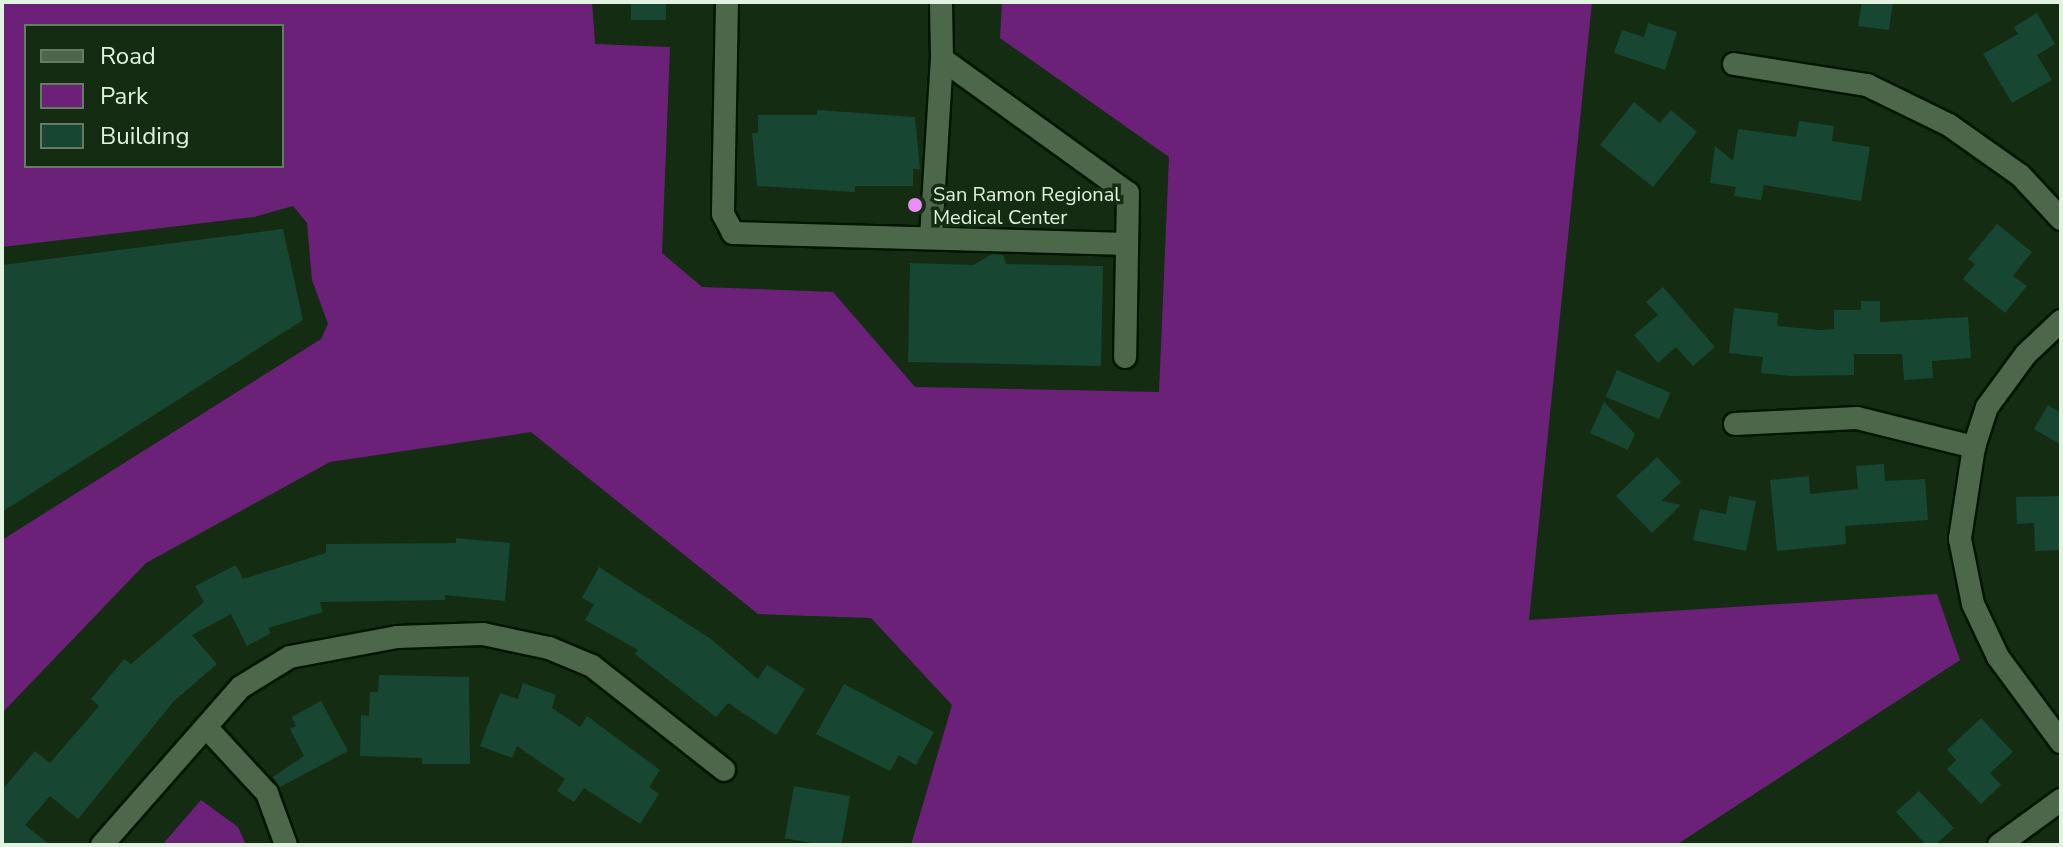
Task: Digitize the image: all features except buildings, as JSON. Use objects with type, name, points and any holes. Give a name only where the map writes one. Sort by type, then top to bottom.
[{"type":"street","points":[[727,2],[723,214],[733,233],[1127,244]]},
{"type":"street","points":[[931,237],[942,59],[941,2]]},
{"type":"street","points":[[942,59],[1128,193],[1125,357]]},
{"type":"street","points":[[1734,64],[1867,85],[1949,125],[2020,175],[2061,219]]},
{"type":"street","points":[[2061,321],[2026,354],[1987,407],[1974,447],[1960,539],[1973,604],[1998,657],[2061,742]]},
{"type":"street","points":[[1735,424],[1857,418],[1974,447]]},
{"type":"street","points":[[102,845],[241,687],[290,657],[397,637],[483,634],[549,648],[592,666],[724,770]]},
{"type":"street","points":[[206,727],[267,793],[286,845]]},
{"type":"street","points":[[1999,845],[2061,800]]},
{"type":"green space","points":[[2,2],[592,2],[595,44],[670,47],[662,253],[702,287],[833,292],[915,387],[1159,392],[1169,157],[1000,38],[1002,2],[1592,2],[1529,620],[1937,594],[1960,660],[1676,845],[911,845],[952,705],[871,618],[758,614],[531,432],[330,462],[146,563],[2,713],[2,540],[321,339],[328,324],[312,280],[307,223],[293,206],[254,217],[2,247]]},
{"type":"green space","points":[[201,800],[238,827],[246,845],[162,845]]},
{"type":"place","name":"San Ramon Regional Medical Center","points":[[915,205]]}]
